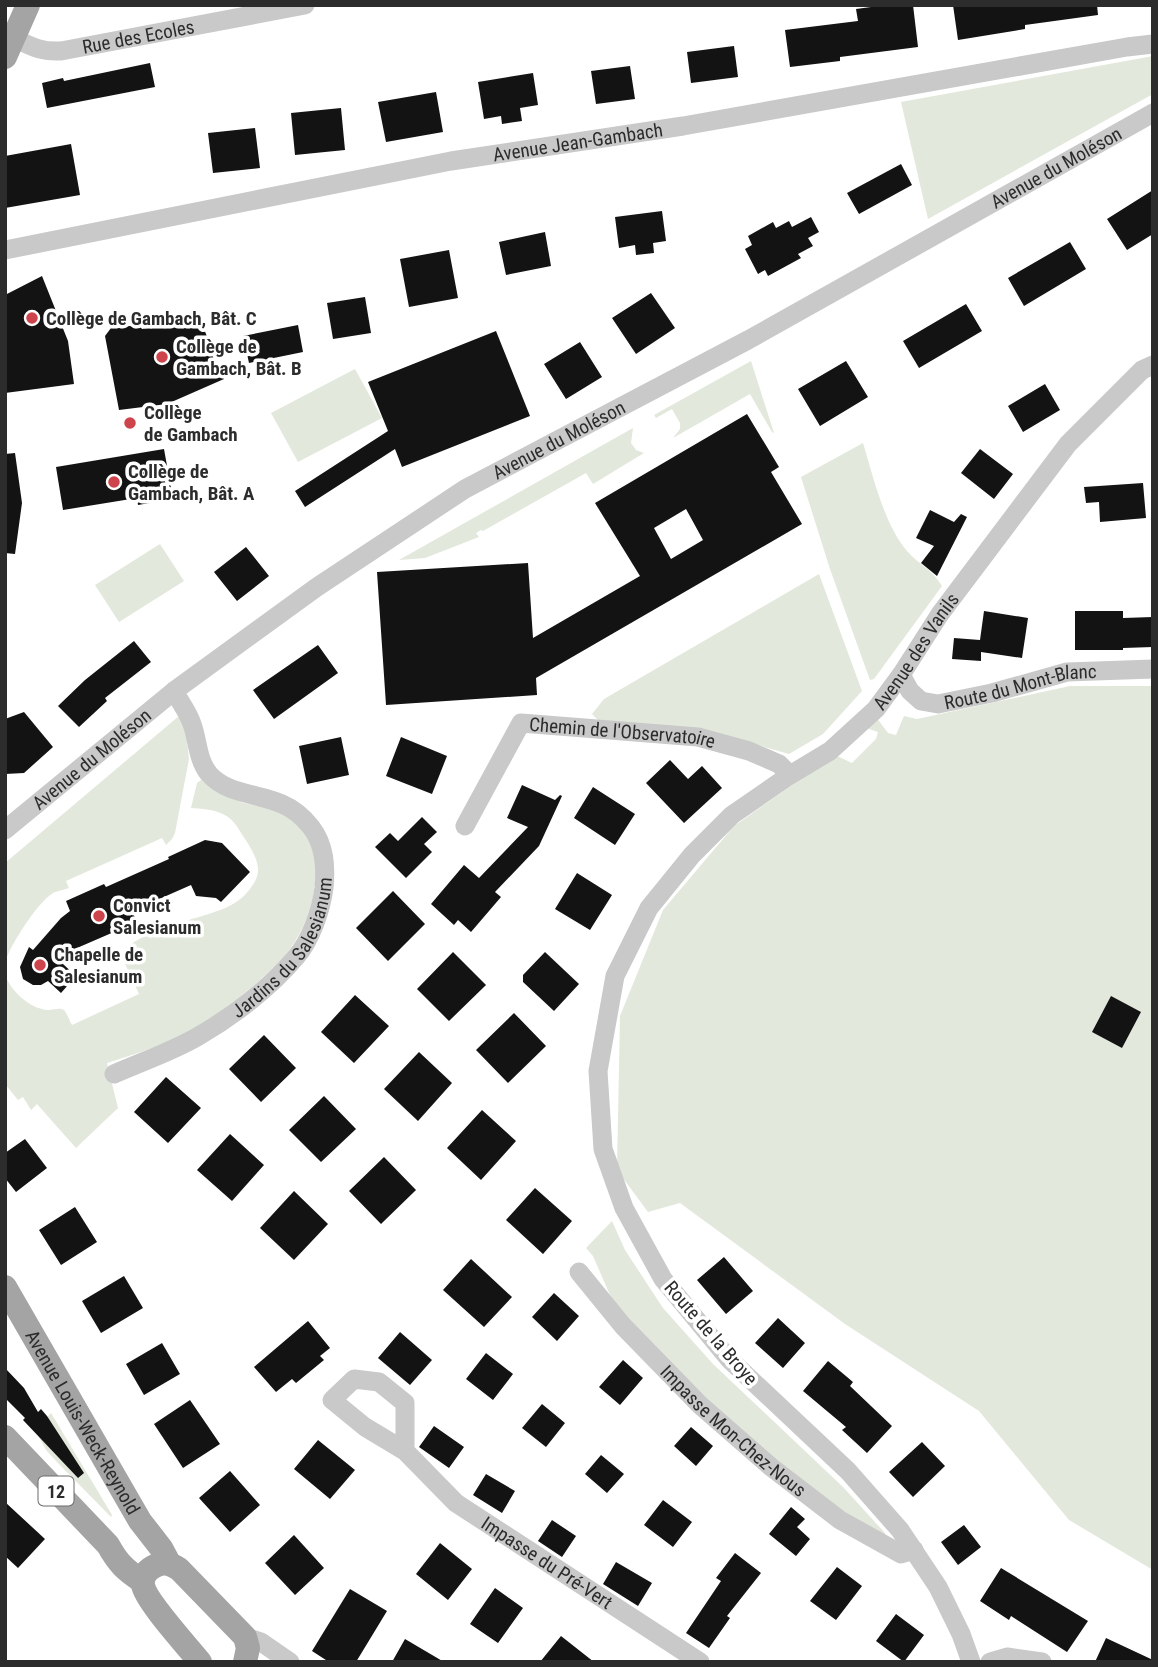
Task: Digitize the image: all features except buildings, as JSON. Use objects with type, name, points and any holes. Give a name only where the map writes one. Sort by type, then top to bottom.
[{"type":"main road","points":[[10,48],[28,5]]},
{"type":"main road","name":"Avenue Louis-Weck-Reynold","points":[[5,1287],[140,1521],[161,1548],[154,1570]]},
{"type":"main road","name":"12","points":[[5,1437],[108,1545],[119,1564],[154,1570]]},
{"type":"main road","points":[[200,1662],[153,1605],[144,1590],[154,1570],[190,1580],[247,1655]]},
{"type":"street","name":"Rue des Ecoles","points":[[10,48],[61,51],[305,5]]},
{"type":"street","name":"Avenue Jean-Gambach","points":[[5,250],[451,162],[683,126],[1153,44]]},
{"type":"street","name":"Avenue du Moléson","points":[[5,830],[174,691],[317,587],[465,489],[748,340],[1153,113]]},
{"type":"street","name":"Avenue des Vanils","points":[[649,908],[692,855],[732,815],[830,751],[876,709],[940,614],[1068,444],[1142,370],[1153,365]]},
{"type":"street","name":"Route du Mont-Blanc","points":[[901,675],[910,691],[920,701],[938,704],[992,693],[1067,672],[1153,669]]},
{"type":"street","name":"Jardins du Salesianum","points":[[114,1074],[196,1038],[232,1015],[257,994],[298,955],[315,924],[323,896],[326,867],[321,845],[313,829],[300,815],[282,804],[240,792],[222,784],[208,773],[198,753],[186,710],[174,691]]},
{"type":"street","name":"Chemin de l'Observatoire","points":[[465,826],[521,723],[698,737],[749,751],[779,764],[790,775]]},
{"type":"street","name":"Route de la Broye","points":[[649,908],[615,976],[598,1071],[603,1149],[624,1208],[663,1279],[729,1359],[848,1471],[901,1530],[938,1587],[961,1634],[971,1662]]},
{"type":"street","name":"Impasse Mon-Chez-Nous","points":[[579,1272],[633,1336],[700,1405],[771,1467],[840,1520],[901,1554],[914,1550]]},
{"type":"street","name":"Impasse du Pré-Vert","points":[[405,1451],[456,1503],[700,1662]]},
{"type":"street","points":[[247,1655],[261,1642],[290,1662]]},
{"type":"street","points":[[990,1662],[1007,1657],[1042,1662]]},
{"type":"shaded area","points":[[1153,56],[1153,94],[928,219],[901,102]]},
{"type":"shaded area","points":[[751,361],[774,433],[750,394],[673,438],[680,429],[680,423],[672,409],[656,418],[654,415]]},
{"type":"shaded area","points":[[355,369],[382,418],[298,462],[271,413]]},
{"type":"shaded area","points":[[633,428],[631,443],[636,450],[644,453],[593,484],[586,473],[476,533],[479,537],[425,558],[399,560]]},
{"type":"shaded area","points":[[863,443],[880,499],[899,540],[942,586],[874,679],[870,680],[830,569],[801,477]]},
{"type":"shaded area","points":[[160,544],[184,581],[119,622],[95,585]]},
{"type":"shaded area","points":[[819,574],[862,691],[823,734],[789,754],[726,736],[602,724],[592,714],[604,699]]},
{"type":"shaded area","points":[[1070,686],[1153,686],[1153,1570],[1069,1520],[979,1411],[845,1324],[680,1203],[648,1212],[617,1170],[620,1016],[663,910],[734,826],[835,755],[852,763],[876,739],[878,732],[868,726],[876,717],[888,733],[896,735],[904,716],[917,719]]},
{"type":"shaded area","points":[[179,716],[186,731],[189,759],[172,839],[166,845],[162,838],[66,881],[69,888],[53,893],[32,914],[5,962],[5,863]]},
{"type":"shaded area","points":[[201,780],[237,801],[285,814],[301,826],[313,849],[316,866],[307,918],[281,961],[229,1005],[196,1028],[172,1040],[107,1063],[118,1108],[76,1148],[37,1104],[31,1110],[23,1097],[18,1100],[5,1084],[5,975],[16,993],[27,1002],[40,1009],[64,1010],[72,1025],[139,994],[121,955],[127,947],[158,930],[230,906],[246,894],[257,877],[256,860],[234,822],[224,814],[191,808],[197,783]]},
{"type":"shaded area","points":[[612,1221],[625,1250],[663,1308],[713,1364],[843,1487],[885,1536],[844,1514],[776,1463],[704,1400],[622,1316],[593,1256],[586,1248]]},
{"type":"shaded area","points":[[51,1413],[111,1517],[46,1450],[35,1430]]},
{"type":"place","name":"Collège de Gambach, Bât. C","points":[[32,318]]},
{"type":"place","name":"Collège de Gambach, Bât. B","points":[[162,357]]},
{"type":"place","name":"Collège de Gambach","points":[[130,423]]},
{"type":"place","name":"Collège de Gambach, Bât. A","points":[[114,482]]},
{"type":"place","name":"Convict Salesianum","points":[[99,916]]},
{"type":"place","name":"Chapelle de Salesianum","points":[[40,965]]}]
